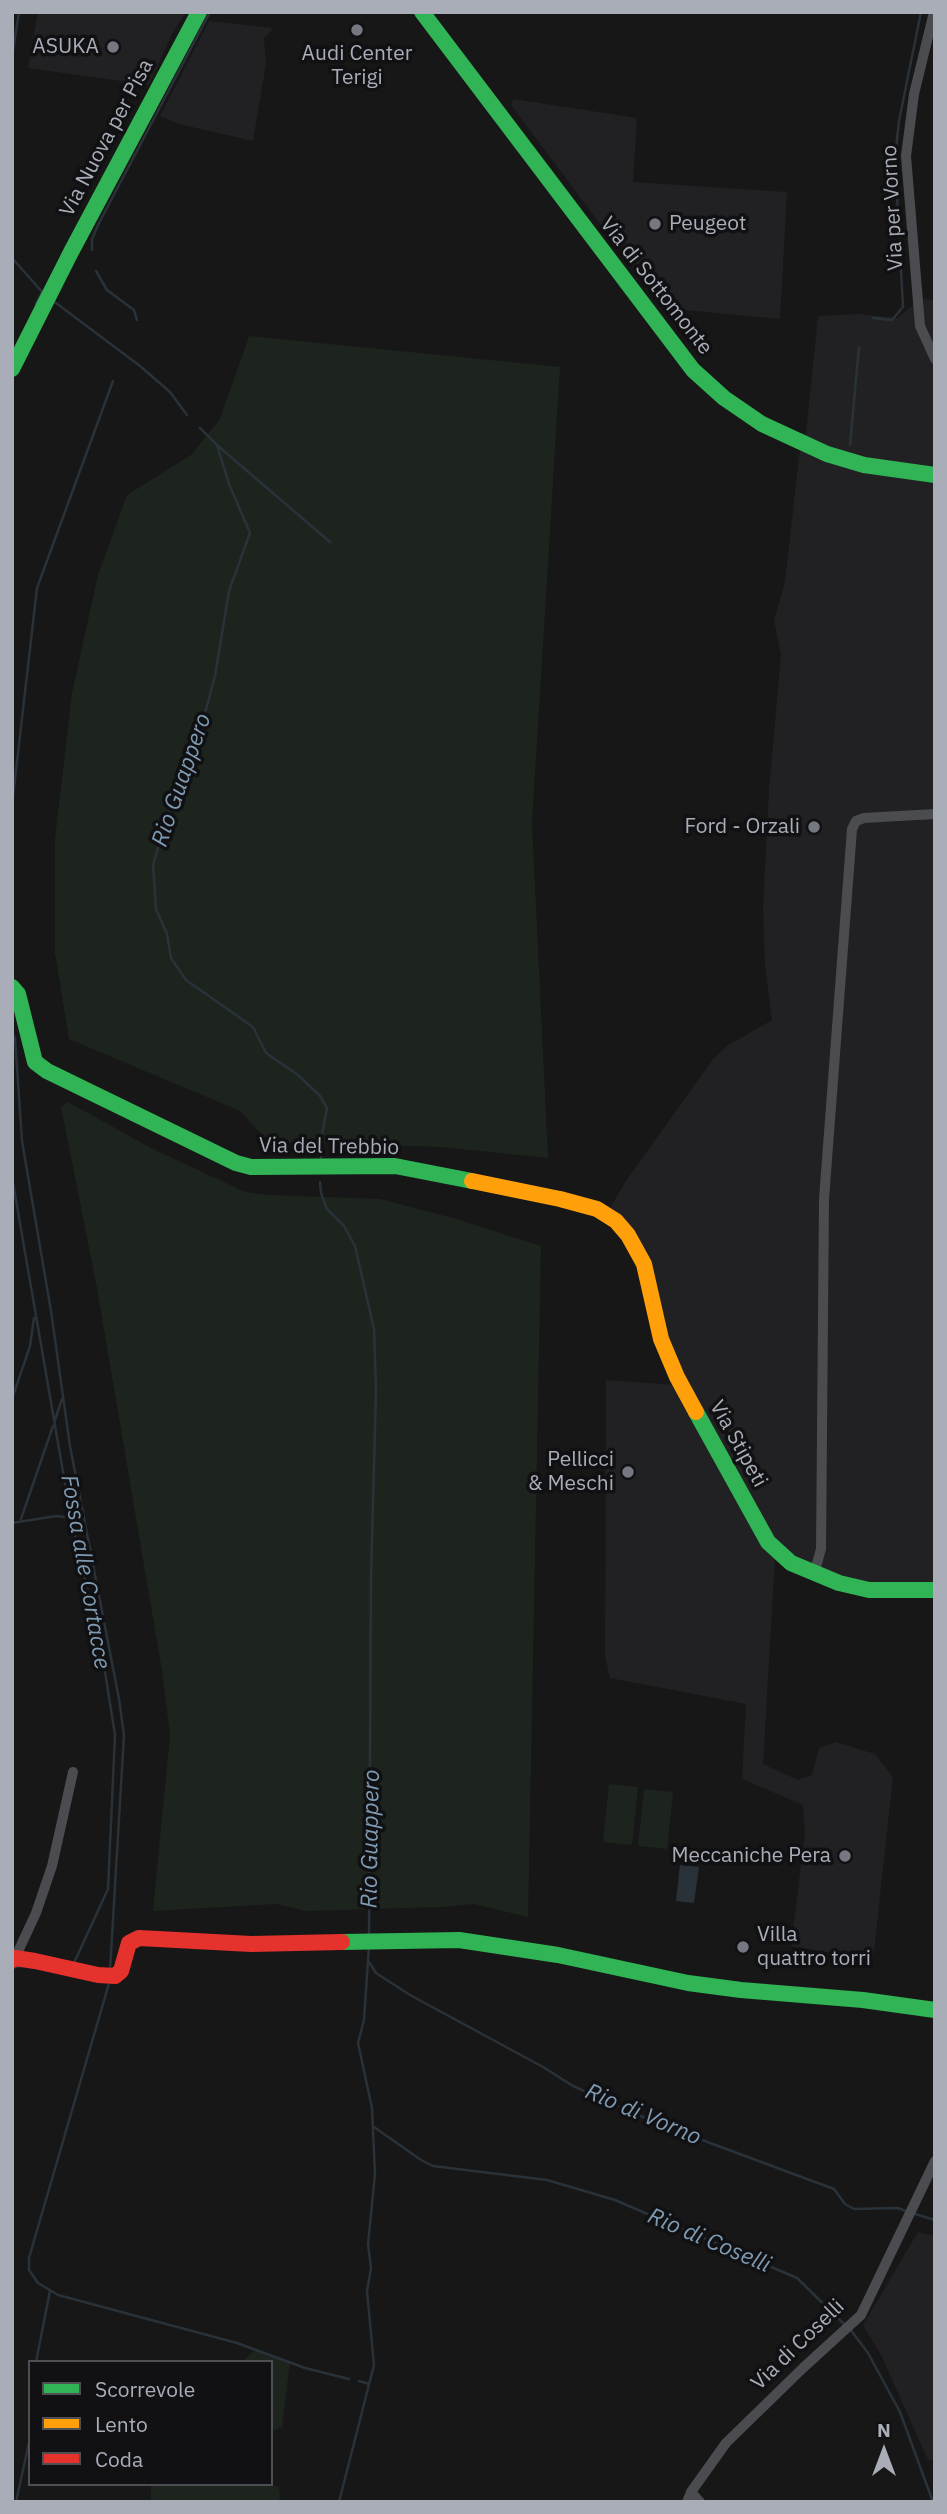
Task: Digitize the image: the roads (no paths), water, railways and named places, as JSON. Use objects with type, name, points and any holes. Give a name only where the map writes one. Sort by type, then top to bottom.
[{"type":"street","name":"Via Nuova per Pisa","points":[[29,335],[169,66],[200,12]]},
{"type":"street","name":"Via di Sottomonte","points":[[422,12],[693,370],[724,398],[762,424],[827,454],[864,465],[935,475]]},
{"type":"street","name":"Via per Vorno","points":[[934,12],[914,94],[906,156],[920,326],[935,359]]},
{"type":"street","points":[[12,348],[25,341],[29,335]]},
{"type":"street","points":[[12,369],[29,335]]},
{"type":"street","points":[[814,1574],[821,1549],[824,1199],[852,829],[856,821],[864,818],[935,814]]},
{"type":"street","name":"Via del Trebbio","points":[[12,987],[18,994],[35,1062],[47,1071],[236,1163],[251,1167],[394,1166],[560,1199],[597,1209]]},
{"type":"street","name":"Via Stipeti","points":[[597,1209],[616,1221],[638,1252],[644,1264],[661,1339],[677,1377],[768,1542],[791,1563],[814,1574],[869,1590],[935,1590]]},
{"type":"street","points":[[74,1772],[52,1866],[36,1913],[14,1959],[111,1976],[121,1972],[129,1943],[139,1938],[251,1944],[458,1940],[558,1955],[645,1975],[728,1988],[875,2001],[935,2010]]},
{"type":"street","name":"Via di Coselli","points":[[700,2502],[689,2497],[726,2444],[861,2315],[935,2161]]},
{"type":"waterway","name":"Rio Guappero","points":[[12,57],[19,12]]},
{"type":"waterway","points":[[92,250],[92,239],[99,223],[210,12]]},
{"type":"waterway","points":[[873,318],[892,320],[903,307],[895,158],[899,121],[921,12]]},
{"type":"waterway","name":"Rio Guappero","points":[[12,258],[44,294]]},
{"type":"waterway","points":[[96,271],[107,290],[134,310],[137,320]]},
{"type":"waterway","points":[[36,304],[42,292]]},
{"type":"waterway","name":"Rio Guappero","points":[[52,300],[140,366],[170,392],[187,415]]},
{"type":"waterway","points":[[850,445],[859,347]]},
{"type":"waterway","points":[[12,805],[37,588],[113,381]]},
{"type":"waterway","name":"Rio Guappero","points":[[200,428],[217,445],[229,484],[250,533],[229,591],[215,676],[197,743],[180,772],[153,865],[156,909],[167,934],[171,958],[186,980],[253,1027],[266,1053],[298,1075],[320,1096],[327,1108],[321,1160]]},
{"type":"waterway","points":[[218,446],[330,542]]},
{"type":"waterway","points":[[12,1032],[15,1038],[22,1141],[51,1311],[70,1446],[124,1735],[110,1970]]},
{"type":"waterway","name":"Fossa alle Cortacce","points":[[12,1177],[71,1518],[102,1653],[115,1735],[108,1889],[74,1963]]},
{"type":"waterway","name":"Rio Guappero","points":[[320,1182],[327,1209],[344,1226],[355,1246],[374,1329],[376,1390],[371,1577],[369,1936]]},
{"type":"waterway","points":[[12,1399],[30,1346],[34,1318]]},
{"type":"waterway","points":[[55,1420],[62,1399]]},
{"type":"waterway","points":[[21,1519],[53,1426]]},
{"type":"waterway","points":[[12,1523],[56,1516],[84,1519]]},
{"type":"waterway","name":"Rio Guappero","points":[[339,2502],[374,2365],[367,2291],[371,2268],[368,2244],[375,2174],[372,2108],[358,2043],[364,2020],[369,1946]]},
{"type":"waterway","name":"Rio di Vorno","points":[[369,1962],[376,1973],[410,1995],[573,2086],[659,2124],[834,2189],[845,2204],[854,2209],[898,2208],[908,2212]]},
{"type":"waterway","points":[[12,1968],[21,1966]]},
{"type":"waterway","points":[[110,1980],[29,2258],[29,2270],[38,2283],[58,2295],[237,2343],[305,2368],[349,2379]]},
{"type":"waterway","name":"Rio di Coselli","points":[[374,2127],[433,2166],[547,2180],[615,2200],[797,2278],[845,2325]]},
{"type":"waterway","name":"Rio di Vorno","points":[[915,2214],[935,2220]]},
{"type":"waterway","points":[[36,2360],[50,2291]]},
{"type":"waterway","name":"Rio di Coselli","points":[[850,2329],[868,2353],[900,2412],[933,2502]]},
{"type":"waterway","points":[[359,2381],[369,2384]]},
{"type":"waterway","points":[[16,2502],[28,2447]]},
{"type":"place","name":"Audi Center Terigi","points":[[357,30]]},
{"type":"place","name":"ASUKA","points":[[113,47]]},
{"type":"place","name":"Peugeot","points":[[655,224]]},
{"type":"place","name":"Ford - Orzali","points":[[814,827]]},
{"type":"place","name":"Pellicci & Meschi","points":[[628,1472]]},
{"type":"place","name":"Meccaniche Pera","points":[[845,1856]]},
{"type":"place","name":"Villa quattro torri","points":[[743,1947]]}]
